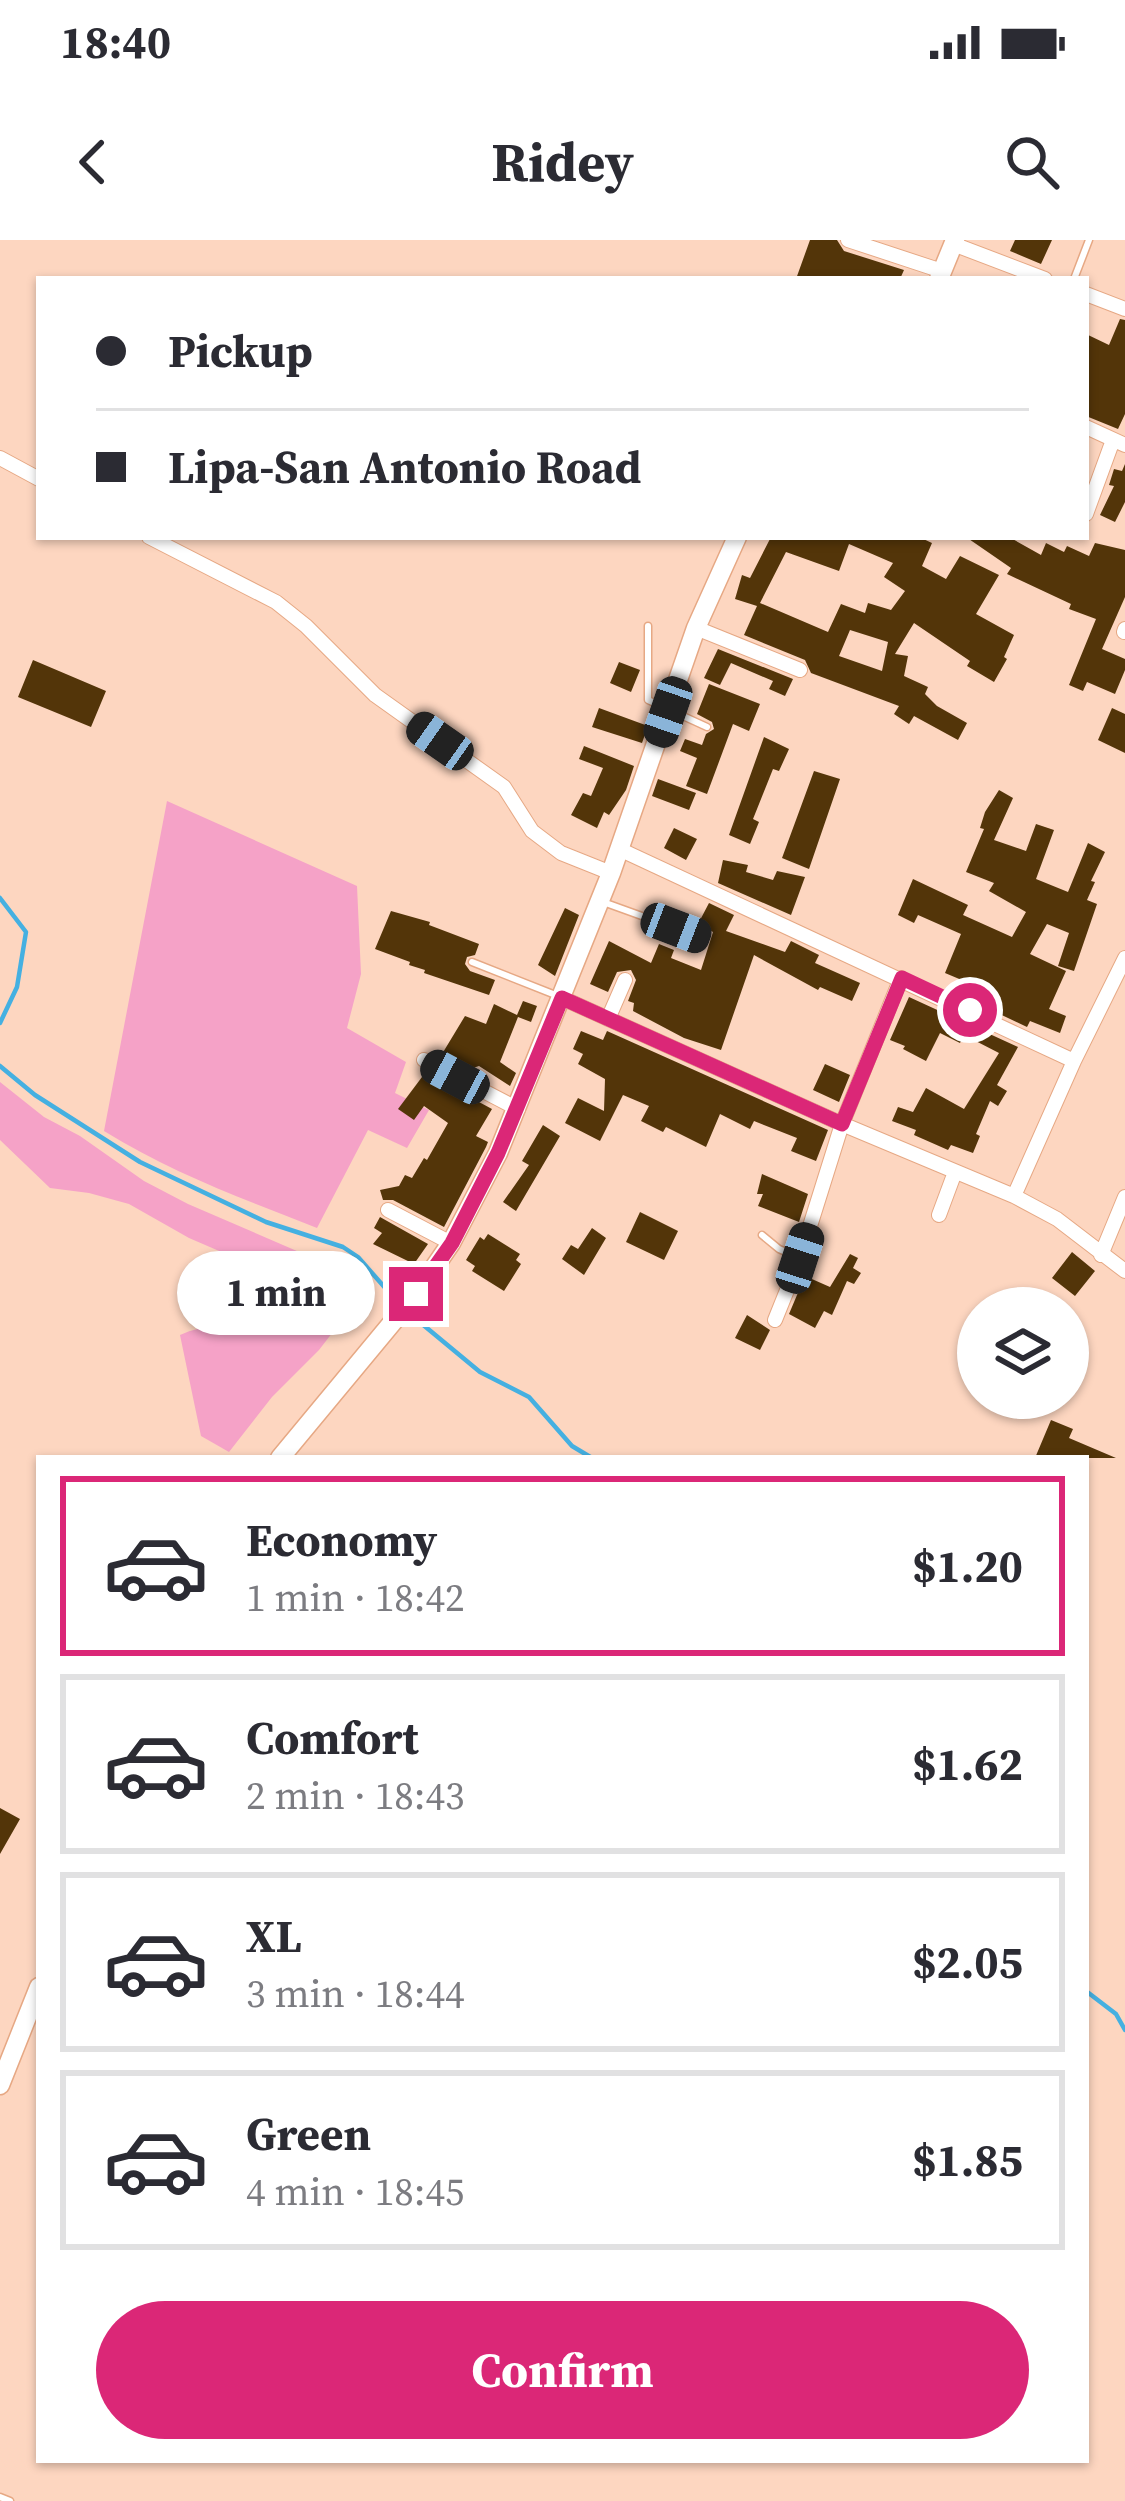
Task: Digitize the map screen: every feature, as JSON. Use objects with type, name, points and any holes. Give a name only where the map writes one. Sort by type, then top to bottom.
[{"type":"main road","points":[[940,275],[954,242]]},
{"type":"main road","points":[[283,1455],[394,1323],[452,1243],[518,1109],[611,873],[696,628],[736,540]]},
{"type":"main road","points":[[0,2085],[36,1995]]},
{"type":"street","points":[[848,240],[940,275]]},
{"type":"street","points":[[954,242],[1038,276]]},
{"type":"street","points":[[1089,295],[1125,309]]},
{"type":"street","points":[[1089,428],[1120,440],[1089,507]]},
{"type":"street","points":[[0,458],[36,477]]},
{"type":"street","points":[[155,540],[276,602],[375,695],[504,788],[532,831],[561,853],[611,873]]},
{"type":"street","points":[[696,628],[800,670]]},
{"type":"street","points":[[619,849],[1074,1061]]},
{"type":"street","points":[[1015,1196],[1125,958]]},
{"type":"street","points":[[775,1320],[800,1258],[842,1124],[902,978]]},
{"type":"street","points":[[608,1019],[625,980]]},
{"type":"street","points":[[562,998],[1015,1196],[1057,1219],[1125,1271]]},
{"type":"street","points":[[424,1060],[518,1109]]},
{"type":"street","points":[[939,1215],[955,1172]]},
{"type":"street","points":[[1101,1255],[1125,1197]]},
{"type":"street","points":[[388,1210],[452,1243]]},
{"type":"lane","points":[[1075,276],[1089,240]]},
{"type":"lane","points":[[648,626],[648,700],[707,727]]},
{"type":"lane","points":[[600,901],[700,937]]},
{"type":"lane","points":[[472,962],[562,998]]},
{"type":"lane","points":[[762,1235],[800,1258]]},
{"type":"lane","points":[[0,2497],[10,2501]]},
{"type":"shaded area","points":[[167,801],[357,886],[361,974],[347,1028],[406,1062],[395,1093],[429,1110],[407,1148],[368,1130],[317,1228],[182,1173],[104,1131]]},
{"type":"shaded area","points":[[0,1082],[44,1117],[144,1181],[327,1264],[344,1295],[336,1328],[229,1452],[201,1436],[180,1335],[218,1326],[284,1322],[282,1293],[247,1263],[129,1204],[50,1188],[0,1140]]},
{"type":"building","points":[[810,240],[837,240],[844,251],[904,270],[901,276],[797,276]]},
{"type":"building","points":[[1015,240],[1052,240],[1041,264],[1010,251]]},
{"type":"building","points":[[1120,319],[1125,320],[1125,414],[1118,429],[1089,417],[1089,335],[1109,345]]},
{"type":"building","points":[[1125,464],[1125,502],[1115,522],[1100,515],[1114,486],[1109,485],[1114,469],[1122,471]]},
{"type":"building","points":[[769,540],[926,540],[932,543],[922,566],[946,579],[960,556],[999,575],[976,614],[1014,635],[994,682],[914,623],[895,654],[908,656],[904,676],[928,687],[925,694],[937,706],[967,723],[958,740],[914,716],[909,724],[894,714],[899,706],[811,673],[805,660],[744,635],[757,606],[735,599],[742,575],[750,578]],"holes":[[[849,544],[893,563],[884,577],[905,591],[891,610],[868,603],[865,613],[841,604],[828,632],[760,603],[786,552],[839,571]],[[850,630],[888,642],[882,671],[839,656]]]},
{"type":"building","points":[[970,540],[1014,540],[1041,555],[1046,543],[1089,556],[1095,543],[1125,550],[1125,597],[1102,649],[1125,659],[1115,694],[1087,682],[1083,691],[1069,685],[1096,619],[1007,574],[1011,568]]},
{"type":"building","points":[[718,649],[793,679],[785,696],[769,689],[773,681],[731,663],[720,685],[704,678]]},
{"type":"building","points":[[33,660],[106,691],[91,727],[18,697]]},
{"type":"building","points":[[619,662],[640,670],[631,692],[610,683]]},
{"type":"building","points":[[709,684],[760,704],[749,731],[733,724],[707,794],[686,786],[697,758],[680,751],[685,739],[702,745],[714,729],[712,722],[697,714]]},
{"type":"building","points":[[599,708],[648,726],[642,743],[592,727]]},
{"type":"building","points":[[1112,708],[1125,714],[1125,753],[1098,740]]},
{"type":"building","points":[[764,737],[789,749],[779,771],[773,769],[753,819],[759,822],[750,844],[729,835]]},
{"type":"building","points":[[584,746],[634,766],[626,790],[609,815],[604,812],[597,828],[571,815],[583,793],[591,796],[603,768],[579,759]]},
{"type":"building","points":[[814,771],[840,779],[809,869],[782,858]]},
{"type":"building","points":[[658,779],[696,793],[689,810],[652,796]]},
{"type":"building","points":[[999,790],[1013,798],[994,840],[1026,851],[1036,824],[1054,830],[1036,879],[1068,892],[1088,843],[1105,852],[1091,881],[1095,882],[1087,900],[1097,904],[1074,971],[1058,966],[1069,933],[1047,924],[1030,954],[1066,971],[1049,1009],[1066,1016],[1060,1033],[1030,1021],[1027,1027],[989,1009],[995,994],[945,973],[961,934],[918,915],[914,923],[898,915],[913,879],[968,905],[963,915],[1012,937],[1026,912],[989,891],[994,883],[966,872],[984,829],[980,828],[985,812]]},
{"type":"building","points":[[674,828],[697,839],[686,860],[664,848]]},
{"type":"building","points":[[723,860],[748,865],[746,872],[773,880],[777,871],[805,877],[791,915],[718,883]]},
{"type":"building","points":[[709,903],[734,915],[726,931],[785,952],[791,941],[819,955],[815,963],[860,983],[852,1001],[818,990],[754,955],[721,1050],[684,1038],[633,1011],[634,1003],[628,1001],[636,980],[631,970],[617,972],[608,992],[590,984],[609,941],[651,963],[659,944],[674,950],[671,958],[701,970],[713,932],[698,924]]},
{"type":"building","points":[[565,908],[579,915],[555,976],[538,965]]},
{"type":"building","points":[[391,911],[479,944],[465,964],[470,971],[495,980],[489,995],[424,973],[410,962],[375,949]]},
{"type":"building","points":[[909,997],[1018,1047],[997,1085],[1007,1091],[998,1106],[990,1101],[973,1153],[951,1145],[948,1150],[892,1121],[898,1107],[913,1112],[926,1088],[964,1109],[999,1053],[964,1035],[960,1043],[940,1033],[926,1061],[903,1049],[905,1046],[890,1040]]},
{"type":"building","points":[[523,1001],[537,1006],[531,1022],[518,1017],[500,1062],[516,1073],[510,1086],[479,1066],[473,1068],[442,1054],[465,1016],[486,1024],[494,1004],[517,1015]]},
{"type":"building","points":[[581,1031],[603,1040],[607,1031],[828,1130],[816,1161],[791,1151],[797,1138],[754,1121],[750,1129],[720,1114],[706,1147],[666,1127],[663,1132],[641,1121],[649,1106],[623,1095],[600,1141],[565,1123],[578,1098],[604,1111],[605,1079],[578,1064],[583,1054],[573,1049]]},
{"type":"building","points":[[825,1064],[850,1075],[839,1102],[813,1090]]},
{"type":"building","points":[[425,1073],[492,1109],[476,1136],[488,1142],[486,1147],[444,1227],[393,1200],[383,1200],[380,1190],[399,1186],[405,1175],[412,1178],[448,1123],[424,1106],[414,1120],[398,1109]]},
{"type":"building","points":[[543,1125],[560,1136],[516,1211],[503,1202],[529,1165],[522,1161]]},
{"type":"building","points":[[762,1174],[808,1194],[799,1222],[758,1206]]},
{"type":"building","points":[[640,1212],[678,1231],[664,1260],[626,1242]]},
{"type":"building","points":[[380,1217],[428,1244],[414,1264],[373,1244],[382,1233],[374,1228]]},
{"type":"building","points":[[592,1228],[606,1238],[584,1275],[562,1259],[571,1245],[578,1249]]},
{"type":"building","points":[[488,1234],[520,1254],[516,1260],[521,1264],[504,1291],[472,1271],[475,1266],[466,1260],[480,1237],[484,1240]]},
{"type":"building","points":[[1072,1252],[1095,1271],[1082,1287],[1064,1287],[1052,1278]]},
{"type":"building","points":[[850,1254],[858,1258],[853,1268],[861,1273],[854,1284],[847,1281],[832,1315],[824,1311],[815,1328],[789,1314],[805,1276],[830,1287]]},
{"type":"building","points":[[747,1315],[770,1330],[760,1350],[735,1338]]},
{"type":"building","points":[[1051,1420],[1073,1429],[1069,1438],[1116,1458],[1089,1455],[1036,1455]]},
{"type":"building","points":[[0,1808],[20,1819],[0,1854]]},
{"type":"waterway","points":[[0,898],[26,932],[17,987],[0,1023]]},
{"type":"waterway","points":[[0,1066],[35,1095],[140,1162],[266,1222],[343,1247],[358,1257],[401,1306]]},
{"type":"waterway","points":[[410,1314],[480,1372],[529,1397],[572,1446],[587,1455]]},
{"type":"waterway","points":[[1089,1993],[1116,2014],[1125,2030]]},
{"type":"route","points":[[416,1294],[452,1243],[498,1153],[562,998],[842,1124],[902,978],[970,1010]]}]
